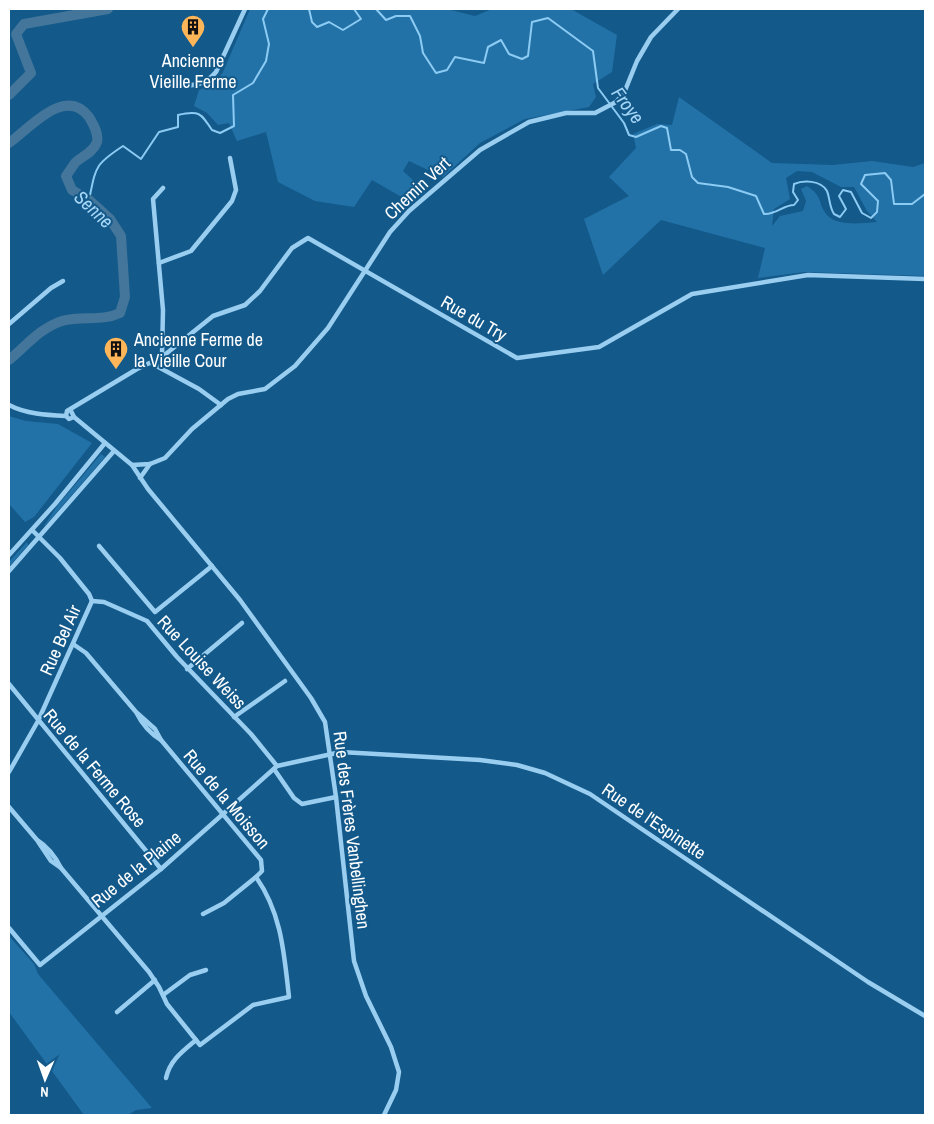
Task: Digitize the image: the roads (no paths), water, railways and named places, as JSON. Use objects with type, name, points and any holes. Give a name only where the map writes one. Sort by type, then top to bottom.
[{"type":"street","points":[[179,85],[196,86],[216,72],[246,9]]},
{"type":"street","name":"Chemin Vert","points":[[132,465],[150,464],[165,458],[192,429],[220,405],[238,394],[265,389],[295,366],[328,328],[390,232],[408,210],[480,150],[529,122],[566,113],[595,113],[616,102],[624,93],[647,43],[678,9]]},
{"type":"street","points":[[159,263],[191,251],[232,201],[236,190],[230,158]]},
{"type":"street","points":[[162,188],[153,199],[163,310],[162,357]]},
{"type":"street","name":"Rue du Try","points":[[72,411],[138,369],[162,357],[213,316],[245,305],[260,291],[292,248],[308,238],[517,358],[599,347],[692,294],[808,275],[925,279]]},
{"type":"street","points":[[9,324],[46,291],[63,281]]},
{"type":"street","points":[[151,363],[199,389],[220,405]]},
{"type":"street","points":[[9,405],[17,410],[38,414],[66,416],[69,419],[74,417]]},
{"type":"street","points":[[66,416],[67,412],[72,411]]},
{"type":"street","name":"Rue des Frères Vanbellinghen","points":[[72,411],[74,417],[104,444],[132,465],[140,478],[240,600],[318,708],[325,722],[336,797],[354,960],[366,996],[391,1047],[399,1072],[396,1090],[384,1115]]},
{"type":"street","points":[[9,555],[104,444]]},
{"type":"street","points":[[9,571],[114,451]]},
{"type":"street","name":"Chemin Vert","points":[[140,478],[150,464]]},
{"type":"street","name":"Rue Bel Air","points":[[9,772],[38,721],[92,602],[89,594],[60,558],[32,530]]},
{"type":"street","points":[[99,546],[156,612],[212,566]]},
{"type":"street","name":"Rue Louise Weiss","points":[[92,602],[104,602],[147,621],[187,669],[234,717],[276,767],[294,798],[302,804],[336,797]]},
{"type":"street","points":[[187,669],[242,623]]},
{"type":"street","name":"Rue de la Moisson","points":[[73,644],[86,653],[136,712],[141,722],[152,735],[160,740],[261,860],[262,871],[256,877],[224,903],[203,914]]},
{"type":"street","points":[[234,717],[285,681]]},
{"type":"street","name":"Rue de la Ferme Rose","points":[[9,684],[161,869]]},
{"type":"street","name":"Rue de l'Espinette","points":[[276,767],[341,752],[500,762],[545,773],[590,794],[868,982],[925,1016]]},
{"type":"street","name":"Rue de la Plaine","points":[[9,928],[40,965],[161,869],[276,767]]},
{"type":"street","points":[[9,806],[37,840],[51,861],[61,868],[155,980],[167,1004],[196,1040],[175,1059],[168,1068],[166,1078]]},
{"type":"street","name":"Rue de la Moisson","points":[[196,1040],[200,1045],[253,1005],[289,997],[278,919],[266,891],[256,877]]},
{"type":"street","points":[[163,995],[190,975],[206,970]]},
{"type":"street","points":[[117,1012],[155,980]]},
{"type":"waterway","name":"Senne","points":[[9,95],[31,73],[16,34],[24,24],[108,9]]},
{"type":"waterway","name":"Froye","points":[[89,200],[95,173],[106,158],[123,146],[141,159],[159,132],[178,127],[178,115],[199,114],[212,130],[220,133],[234,126],[233,95],[253,83],[266,61],[269,44],[263,19],[268,9]]},
{"type":"waterway","name":"Froye","points":[[309,9],[312,22],[317,27],[329,22],[343,30],[361,19],[354,9]]},
{"type":"waterway","name":"Froye","points":[[376,9],[386,20],[396,16],[410,16],[420,36],[423,53],[436,73],[447,70],[455,57],[484,63],[488,47],[501,40],[509,54],[522,59],[528,56],[532,22],[548,18],[593,51],[598,88],[624,123],[629,135],[636,137],[661,126],[667,128],[671,150],[680,150],[686,154],[692,177],[698,183],[728,187],[756,196],[764,214],[794,205],[798,200],[793,192],[794,184],[802,182],[812,182],[824,187],[827,191],[832,211],[840,217],[846,209],[839,196],[843,190],[851,192],[862,213],[871,218],[877,212],[878,201],[861,184],[865,175],[885,173],[891,180],[894,204],[912,204],[925,194]]},
{"type":"waterway","name":"Senne","points":[[9,143],[37,120],[58,107],[69,106],[79,108],[89,117],[96,132],[97,142],[90,152],[75,163],[66,176],[72,190],[89,200],[110,219],[121,236],[125,297],[120,313],[99,318],[69,319],[54,324],[40,333],[9,360]]},
{"type":"place","name":"Ancienne Vieille Ferme","points":[[193,48]]},
{"type":"place","name":"Ancienne Ferme de la Vieille Cour","points":[[116,370]]}]
